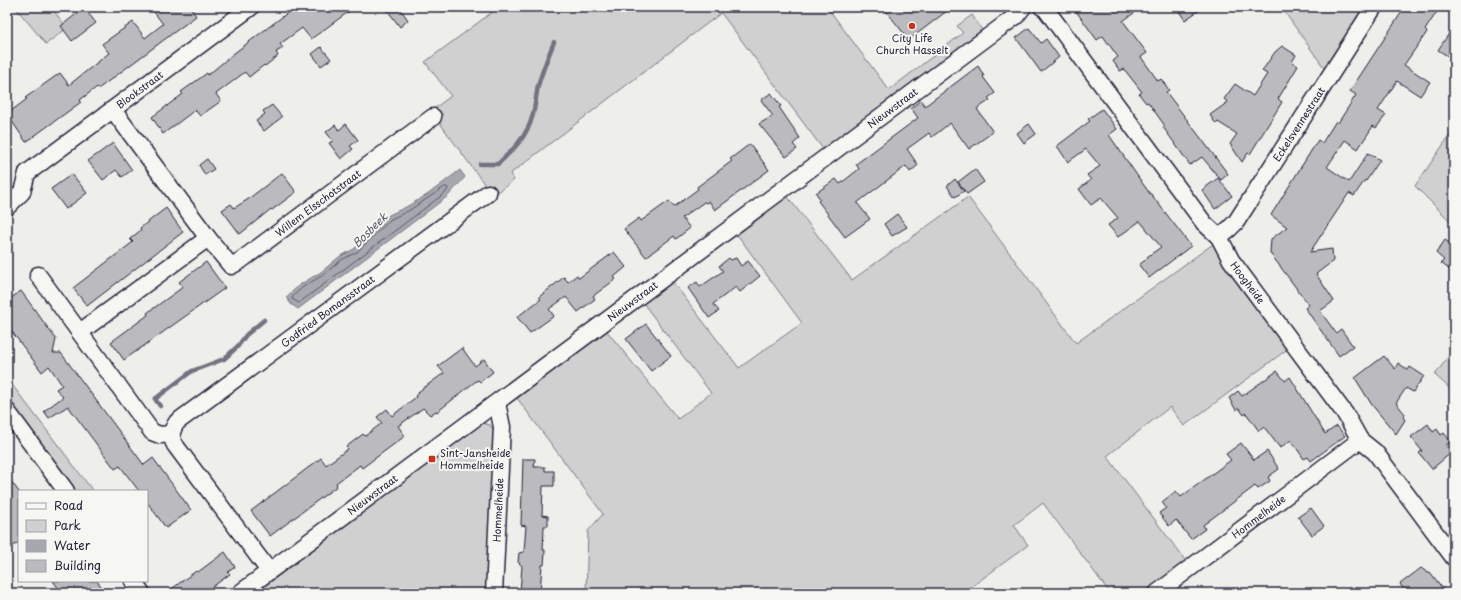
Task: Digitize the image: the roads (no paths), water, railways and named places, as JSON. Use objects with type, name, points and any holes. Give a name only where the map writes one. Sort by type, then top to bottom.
[{"type":"street","name":"Blookstraat","points":[[7,207],[22,192],[28,173],[251,7]]},
{"type":"street","name":"Nieuwstraat","points":[[240,593],[1016,16],[1023,7]]},
{"type":"street","name":"Hoogheide","points":[[1042,7],[1045,8],[1204,223],[1219,237],[1231,260],[1346,415],[1360,440],[1375,452],[1454,558]]},
{"type":"street","name":"Eckelsvennestraat","points":[[1219,237],[1236,222],[1374,7]]},
{"type":"street","name":"Willem Elsschotstraat","points":[[113,110],[208,238],[231,266],[247,256],[433,117]]},
{"type":"street","name":"Godfried Bomansstraat","points":[[171,434],[176,422],[488,192]]},
{"type":"street","points":[[80,332],[208,238]]},
{"type":"street","points":[[38,275],[152,432],[160,435],[171,434],[175,445],[269,571]]},
{"type":"street","name":"Hommelheide","points":[[494,593],[502,427],[497,403]]},
{"type":"street","points":[[7,411],[65,490]]},
{"type":"street","name":"Hommelheide","points":[[1157,593],[1360,440]]},
{"type":"street","points":[[134,582],[142,593]]},
{"type":"water","points":[[460,170],[465,177],[448,196],[298,309],[291,304],[286,297],[301,284],[321,272],[339,257],[354,249],[389,215],[427,195]]},
{"type":"waterway","name":"Bosbeek","points":[[480,164],[498,164],[522,138],[532,118],[538,86],[554,42]]},
{"type":"waterway","name":"Bosbeek","points":[[160,406],[155,399],[192,371],[224,359],[238,346],[246,335],[264,320]]},
{"type":"place","name":"City Life Church Hasselt","points":[[912,26]]},
{"type":"place","name":"Sint-Jansheide Hommelheide","points":[[432,459]]}]
